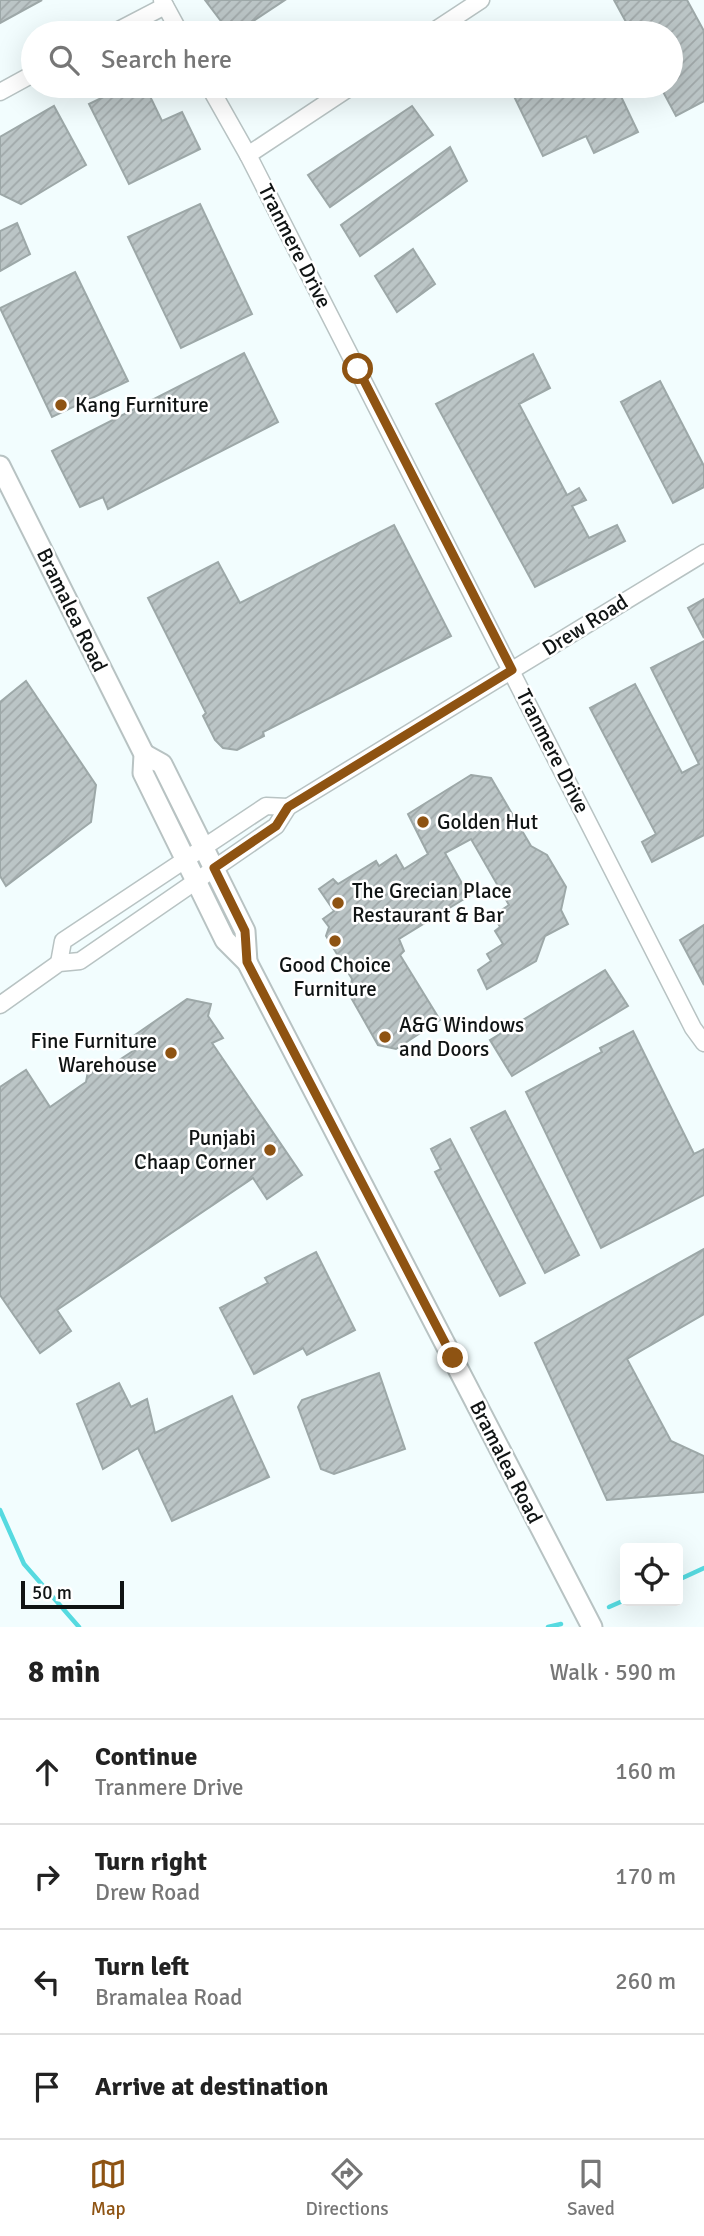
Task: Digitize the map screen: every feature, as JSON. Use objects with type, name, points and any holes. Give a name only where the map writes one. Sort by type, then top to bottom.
[{"type":"main road","name":"Bramalea Road","points":[[0,466],[144,754],[143,773],[184,860],[225,940],[247,962],[592,1627]]},
{"type":"main road","name":"Bramalea Road","points":[[144,754],[162,764],[214,868],[245,931],[247,962]]},
{"type":"street","points":[[449,21],[481,0]]},
{"type":"street","points":[[133,21],[164,3],[174,21]]},
{"type":"street","points":[[0,92],[21,81]]},
{"type":"street","name":"Tranmere Drive","points":[[216,98],[248,155],[693,1028],[704,1043]]},
{"type":"street","points":[[248,155],[334,98]]},
{"type":"street","name":"Drew Road","points":[[0,1005],[59,963],[80,961],[276,826],[288,807],[704,553]]},
{"type":"street","name":"Drew Road","points":[[59,963],[63,941],[266,806],[288,807]]},
{"type":"building","points":[[0,0],[42,0],[0,23]]},
{"type":"building","points":[[205,0],[285,0],[253,21],[221,21]]},
{"type":"building","points":[[614,0],[687,0],[704,31],[704,101],[676,116],[666,98],[683,98],[683,21],[625,21]]},
{"type":"building","points":[[101,98],[151,98],[162,121],[182,112],[200,149],[129,184],[89,104]]},
{"type":"building","points":[[515,98],[622,98],[638,132],[594,153],[586,136],[543,156]]},
{"type":"building","points":[[54,106],[86,165],[21,204],[0,194],[0,137]]},
{"type":"building","points":[[412,106],[433,135],[330,207],[308,175]]},
{"type":"building","points":[[450,147],[467,181],[360,256],[341,225]]},
{"type":"building","points":[[200,204],[252,314],[181,348],[128,237]]},
{"type":"building","points":[[17,223],[30,254],[0,271],[0,231]]},
{"type":"building","points":[[413,249],[435,284],[397,312],[375,276]]},
{"type":"building","points":[[75,272],[128,381],[52,417],[0,308]]},
{"type":"building","points":[[244,353],[278,422],[108,509],[103,497],[80,507],[52,451]]},
{"type":"building","points":[[533,354],[550,388],[519,404],[567,495],[579,488],[586,500],[572,506],[589,538],[617,525],[625,541],[535,587],[436,404]]},
{"type":"building","points":[[660,381],[704,466],[704,487],[673,503],[621,402]]},
{"type":"building","points":[[394,525],[451,636],[263,732],[264,736],[237,750],[223,748],[215,740],[203,716],[206,713],[148,598],[218,562],[240,603]]},
{"type":"building","points":[[704,599],[704,638],[688,608]]},
{"type":"building","points":[[704,641],[704,835],[652,862],[642,842],[656,834],[590,708],[635,684],[682,773],[699,764],[651,668]]},
{"type":"building","points":[[26,681],[96,785],[91,822],[6,886],[0,876],[0,702]]},
{"type":"building","points":[[471,775],[491,778],[531,846],[547,855],[566,887],[561,910],[568,924],[545,936],[536,961],[487,989],[478,970],[491,961],[487,954],[503,944],[495,931],[500,927],[494,915],[509,905],[471,839],[445,853],[469,896],[399,939],[404,951],[400,955],[440,1020],[396,1049],[378,1045],[349,994],[352,979],[326,936],[329,927],[323,919],[334,911],[319,889],[333,879],[338,884],[376,861],[379,866],[396,855],[404,869],[428,854],[408,814]]},
{"type":"building","points":[[704,925],[704,985],[680,940]]},
{"type":"building","points":[[605,970],[628,1006],[512,1076],[490,1040]]},
{"type":"building","points":[[187,999],[211,1004],[208,1016],[223,1038],[212,1043],[302,1175],[267,1199],[253,1178],[57,1310],[71,1331],[40,1353],[0,1295],[0,1087],[26,1070],[50,1107],[86,1082],[89,1066],[107,1068],[142,1045],[135,1035]]},
{"type":"building","points":[[633,1031],[694,1154],[704,1149],[704,1195],[601,1248],[526,1092],[602,1052],[600,1048]]},
{"type":"building","points":[[505,1111],[579,1255],[545,1273],[471,1128]]},
{"type":"building","points":[[450,1139],[525,1283],[500,1296],[435,1172],[441,1169],[431,1149]]},
{"type":"building","points":[[704,1249],[704,1314],[627,1359],[671,1441],[704,1456],[704,1492],[607,1500],[535,1343]]},
{"type":"building","points":[[316,1252],[355,1330],[307,1355],[303,1348],[254,1374],[220,1308],[268,1283],[265,1278]]},
{"type":"building","points":[[379,1373],[405,1449],[334,1474],[321,1469],[298,1407],[302,1400]]},
{"type":"building","points":[[119,1383],[131,1407],[147,1399],[155,1433],[232,1396],[269,1477],[172,1521],[138,1448],[103,1469],[77,1404]]},
{"type":"waterway","points":[[0,1510],[24,1564],[79,1627]]},
{"type":"waterway","points":[[683,1578],[704,1568]]},
{"type":"waterway","points":[[609,1607],[620,1602]]},
{"type":"waterway","points":[[548,1627],[561,1624]]},
{"type":"place","name":"Kang Furniture","points":[[61,405]]},
{"type":"place","name":"Golden Hut","points":[[423,822]]},
{"type":"place","name":"The Grecian Place Restaurant & Bar","points":[[338,903]]},
{"type":"place","name":"Good Choice Furniture","points":[[335,941]]},
{"type":"place","name":"A&G Windows and Doors","points":[[385,1037]]},
{"type":"place","name":"Fine Furniture Warehouse","points":[[171,1053]]},
{"type":"place","name":"Punjabi Chaap Corner","points":[[270,1150]]},
{"type":"route","points":[[358,369],[512,670],[288,807],[276,826],[214,868],[245,931],[247,962],[453,1358]]}]
